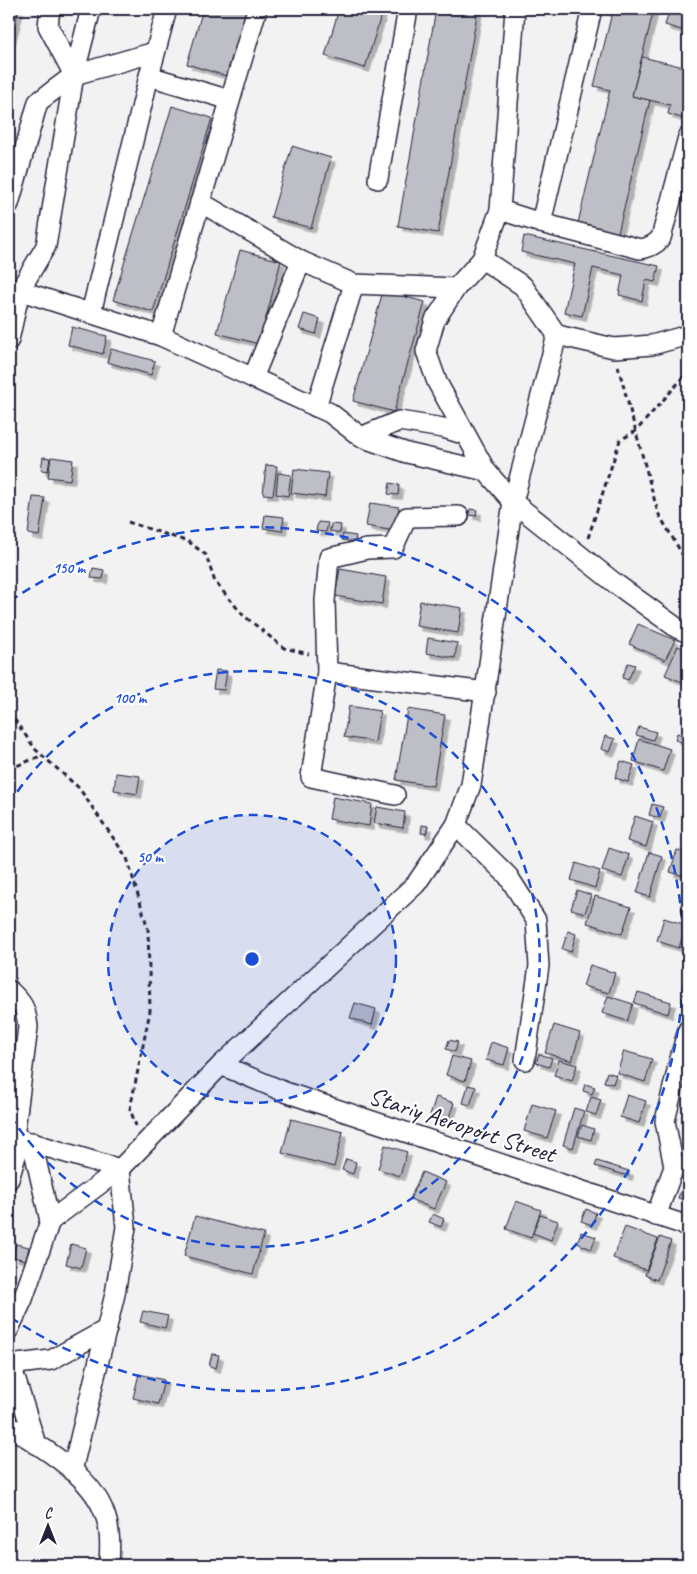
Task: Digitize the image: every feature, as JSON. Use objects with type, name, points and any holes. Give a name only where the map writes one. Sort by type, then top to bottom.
[{"type":"street","points":[[50,9],[48,26],[74,75]]},
{"type":"street","points":[[9,340],[14,288],[46,246],[74,75],[91,9]]},
{"type":"street","points":[[161,336],[257,9]]},
{"type":"street","points":[[378,179],[408,9]]},
{"type":"street","points":[[515,9],[500,210],[482,259],[456,288],[435,320],[426,351],[437,382],[486,471],[513,502],[616,584],[688,633]]},
{"type":"street","points":[[540,223],[592,9]]},
{"type":"street","points":[[91,313],[163,14]]},
{"type":"street","points":[[9,204],[38,102],[74,75],[155,52]]},
{"type":"street","points":[[149,76],[230,100]]},
{"type":"street","points":[[500,210],[540,223],[640,249],[655,244],[661,238],[688,137]]},
{"type":"street","points":[[200,202],[300,261],[354,284],[456,288]]},
{"type":"street","points":[[482,259],[523,286],[557,335],[614,348],[652,346],[688,335]]},
{"type":"street","points":[[253,378],[300,261]]},
{"type":"street","points":[[316,407],[354,284]]},
{"type":"street","points":[[14,288],[161,336],[330,413],[361,436],[407,452],[486,471]]},
{"type":"street","points":[[9,1329],[23,1298],[50,1221],[120,1169],[221,1066],[416,884],[456,825],[471,785],[513,502],[557,335]]},
{"type":"street","points":[[361,436],[399,421],[443,428],[466,435]]},
{"type":"street","points":[[395,795],[310,777],[327,665],[325,601],[329,558],[368,549],[393,548],[406,517],[459,516]]},
{"type":"street","points":[[327,665],[486,692]]},
{"type":"street","points":[[456,825],[508,876],[536,920],[538,966],[525,1060]]},
{"type":"street","points":[[9,990],[22,1001],[28,1027],[19,1139],[9,1180]]},
{"type":"street","points":[[656,1216],[674,1167],[665,1121],[684,1055],[688,1030]]},
{"type":"street","name":"Stariy Aeroport Street","points":[[221,1066],[285,1092],[688,1226]]},
{"type":"street","points":[[19,1139],[120,1169]]},
{"type":"street","points":[[19,1139],[50,1221]]},
{"type":"street","points":[[72,1471],[115,1294],[126,1227],[120,1169]]},
{"type":"street","points":[[36,1444],[10,1365],[51,1360],[107,1329]]},
{"type":"street","points":[[9,1426],[36,1444],[86,1483],[104,1511],[109,1529],[109,1565]]},
{"type":"path","points":[[614,348],[658,513],[688,564]]},
{"type":"path","points":[[581,556],[620,440],[636,431],[688,372]]},
{"type":"path","points":[[128,522],[189,542],[206,555],[215,582],[243,615],[284,648],[327,665]]},
{"type":"path","points":[[9,712],[36,750],[79,788],[127,858],[148,929],[150,1011],[130,1109],[143,1145]]},
{"type":"path","points":[[9,769],[43,755]]},
{"type":"building","points":[[9,9],[19,9],[9,46]]},
{"type":"building","points":[[203,9],[247,9],[226,76],[187,64]]},
{"type":"building","points":[[339,9],[383,9],[365,68],[325,56]]},
{"type":"building","points":[[436,9],[478,9],[438,233],[398,226]]},
{"type":"building","points":[[613,9],[654,9],[632,96],[650,100],[617,237],[577,227],[610,90],[594,86]]},
{"type":"building","points":[[670,9],[688,9],[688,32],[665,25]]},
{"type":"building","points":[[642,57],[688,68],[688,108],[685,119],[668,114],[670,105],[632,96]]},
{"type":"building","points":[[172,106],[212,118],[153,312],[113,300]]},
{"type":"building","points":[[292,146],[331,158],[311,228],[271,217]]},
{"type":"building","points":[[524,236],[659,266],[655,282],[646,280],[642,301],[619,295],[623,275],[593,268],[582,316],[564,312],[575,264],[521,252]]},
{"type":"building","points":[[240,250],[281,261],[259,344],[217,333]]},
{"type":"building","points":[[383,291],[425,302],[394,412],[353,401]]},
{"type":"building","points":[[304,314],[320,319],[316,334],[299,329]]},
{"type":"building","points":[[72,327],[107,336],[103,354],[68,345]]},
{"type":"building","points":[[111,349],[155,361],[151,375],[107,362]]},
{"type":"building","points":[[43,457],[50,458],[48,471],[41,470]]},
{"type":"building","points":[[51,457],[73,460],[70,480],[48,477]]},
{"type":"building","points":[[266,465],[277,466],[273,495],[263,494]]},
{"type":"building","points":[[294,469],[328,473],[325,497],[291,493]]},
{"type":"building","points":[[278,473],[291,475],[288,496],[276,494]]},
{"type":"building","points":[[390,483],[399,485],[398,495],[388,494]]},
{"type":"building","points":[[33,497],[45,498],[39,536],[28,534]]},
{"type":"building","points":[[370,503],[399,507],[395,531],[366,526]]},
{"type":"building","points":[[470,509],[477,510],[476,516],[469,515]]},
{"type":"building","points":[[265,515],[284,517],[282,531],[263,528]]},
{"type":"building","points":[[318,522],[328,523],[326,532],[316,531]]},
{"type":"building","points":[[331,524],[341,525],[340,533],[330,531]]},
{"type":"building","points":[[343,534],[356,536],[355,542],[342,540]]},
{"type":"building","points":[[93,568],[104,570],[103,579],[91,578]]},
{"type":"building","points":[[340,569],[386,577],[382,604],[335,596]]},
{"type":"building","points":[[420,601],[462,608],[458,633],[416,626]]},
{"type":"building","points":[[638,624],[675,640],[665,660],[629,644]]},
{"type":"building","points":[[428,638],[457,643],[455,658],[426,653]]},
{"type":"building","points":[[678,646],[688,651],[687,684],[665,675]]},
{"type":"building","points":[[628,663],[635,665],[628,680],[622,678]]},
{"type":"building","points":[[216,670],[227,671],[224,690],[213,689]]},
{"type":"building","points":[[349,706],[380,711],[375,742],[344,737]]},
{"type":"building","points":[[408,709],[445,715],[433,786],[396,780]]},
{"type":"building","points":[[639,727],[656,732],[653,740],[636,735]]},
{"type":"building","points":[[677,733],[686,736],[684,743],[675,740]]},
{"type":"building","points":[[605,736],[615,739],[610,752],[601,749]]},
{"type":"building","points":[[639,739],[670,749],[663,771],[633,761]]},
{"type":"building","points":[[621,761],[634,765],[628,782],[615,778]]},
{"type":"building","points":[[116,773],[140,776],[137,794],[114,790]]},
{"type":"building","points":[[333,797],[372,804],[369,826],[329,819]]},
{"type":"building","points":[[652,804],[663,807],[660,818],[649,815]]},
{"type":"building","points":[[377,807],[405,812],[403,828],[374,823]]},
{"type":"building","points":[[635,816],[653,822],[646,847],[627,841]]},
{"type":"building","points":[[422,825],[428,826],[426,834],[421,833]]},
{"type":"building","points":[[609,848],[629,855],[622,877],[602,871]]},
{"type":"building","points":[[677,850],[688,854],[688,877],[670,872]]},
{"type":"building","points":[[649,852],[662,856],[650,897],[637,893]]},
{"type":"building","points":[[576,863],[600,871],[595,888],[571,880]]},
{"type":"building","points":[[577,890],[591,895],[585,913],[571,909]]},
{"type":"building","points":[[595,896],[631,907],[622,934],[587,923]]},
{"type":"building","points":[[664,918],[686,925],[679,948],[657,941]]},
{"type":"building","points":[[568,931],[576,934],[571,952],[562,949]]},
{"type":"building","points":[[590,965],[615,973],[609,993],[583,986]]},
{"type":"building","points":[[638,992],[671,1002],[668,1014],[634,1003]]},
{"type":"building","points":[[608,996],[633,1004],[627,1021],[602,1013]]},
{"type":"building","points":[[355,1003],[376,1009],[372,1025],[350,1018]]},
{"type":"building","points":[[554,1025],[580,1033],[572,1061],[545,1053]]},
{"type":"building","points":[[449,1040],[458,1042],[455,1052],[446,1049]]},
{"type":"building","points":[[491,1042],[509,1048],[504,1065],[486,1060]]},
{"type":"building","points":[[624,1051],[652,1059],[645,1082],[617,1073]]},
{"type":"building","points":[[539,1054],[552,1058],[549,1067],[536,1063]]},
{"type":"building","points":[[452,1056],[471,1061],[465,1081],[446,1075]]},
{"type":"building","points":[[559,1060],[577,1065],[572,1081],[554,1075]]},
{"type":"building","points":[[607,1072],[616,1075],[613,1084],[604,1082]]},
{"type":"building","points":[[585,1084],[595,1087],[592,1094],[583,1091]]},
{"type":"building","points":[[468,1085],[476,1087],[470,1105],[463,1103]]},
{"type":"building","points":[[627,1095],[646,1101],[639,1123],[620,1117]]},
{"type":"building","points":[[436,1097],[454,1103],[448,1120],[430,1115]]},
{"type":"building","points":[[591,1097],[601,1100],[596,1115],[586,1112]]},
{"type":"building","points":[[532,1104],[556,1111],[547,1138],[524,1131]]},
{"type":"building","points":[[574,1108],[584,1111],[573,1148],[563,1145]]},
{"type":"building","points":[[291,1119],[343,1132],[334,1167],[282,1153]]},
{"type":"building","points":[[582,1125],[594,1129],[591,1140],[578,1136]]},
{"type":"building","points":[[385,1145],[407,1152],[400,1176],[378,1169]]},
{"type":"building","points":[[346,1159],[356,1162],[353,1174],[342,1170]]},
{"type":"building","points":[[597,1161],[629,1171],[628,1176],[595,1166]]},
{"type":"building","points":[[422,1172],[446,1182],[434,1209],[410,1199]]},
{"type":"building","points":[[681,1190],[688,1192],[686,1200],[678,1198]]},
{"type":"building","points":[[516,1201],[541,1210],[531,1238],[506,1229]]},
{"type":"building","points":[[586,1209],[596,1213],[592,1225],[581,1221]]},
{"type":"building","points":[[433,1214],[444,1219],[441,1227],[429,1222]]},
{"type":"building","points":[[540,1215],[558,1221],[551,1240],[533,1233]]},
{"type":"building","points":[[195,1216],[264,1234],[253,1274],[184,1256]]},
{"type":"building","points":[[625,1227],[658,1239],[646,1270],[613,1258]]},
{"type":"building","points":[[581,1232],[596,1237],[591,1249],[577,1243]]},
{"type":"building","points":[[660,1237],[671,1241],[657,1280],[645,1275]]},
{"type":"building","points":[[16,1244],[29,1247],[26,1260],[13,1257]]},
{"type":"building","points":[[71,1244],[86,1248],[81,1268],[66,1264]]},
{"type":"building","points":[[143,1311],[168,1316],[165,1328],[140,1322]]},
{"type":"building","points":[[212,1354],[219,1355],[216,1368],[209,1366]]},
{"type":"building","points":[[139,1374],[164,1380],[158,1404],[133,1398]]}]
